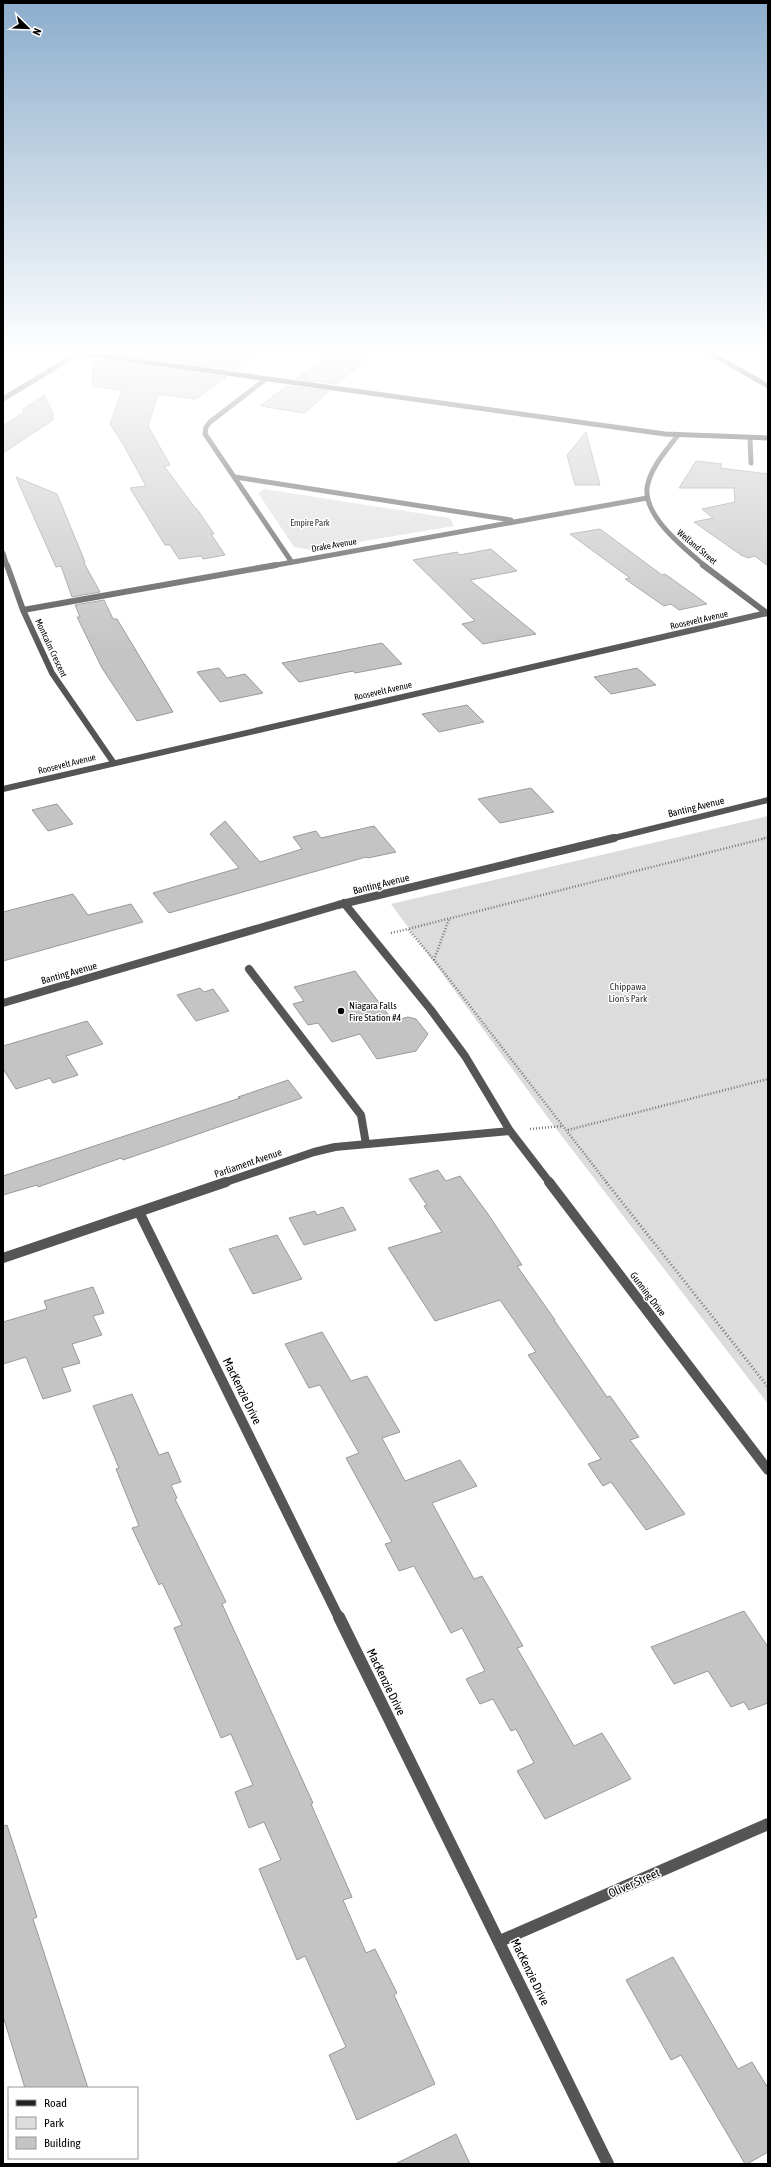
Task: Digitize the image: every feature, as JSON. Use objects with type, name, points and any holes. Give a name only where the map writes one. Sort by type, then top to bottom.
[{"type":"street","points":[[215,450],[291,561]]},
{"type":"street","points":[[647,498],[652,473],[668,450]]},
{"type":"street","points":[[750,450],[751,463]]},
{"type":"street","points":[[234,477],[518,521]]},
{"type":"street","name":"Drake Avenue","points":[[23,610],[647,498]]},
{"type":"street","name":"Welland Street","points":[[647,498],[657,518],[675,540],[768,614]]},
{"type":"street","name":"Montcalm Crescent","points":[[3,553],[23,610],[58,685],[113,762]]},
{"type":"street","name":"Roosevelt Avenue","points":[[3,789],[113,762],[768,614]]},
{"type":"street","name":"Banting Avenue","points":[[3,1003],[344,903],[768,800]]},
{"type":"street","name":"Gunning Drive","points":[[344,903],[431,1010],[465,1056],[510,1131],[768,1470]]},
{"type":"street","points":[[249,970],[360,1115],[366,1144]]},
{"type":"street","name":"Parliament Avenue","points":[[3,1258],[314,1152],[335,1147],[510,1131]]},
{"type":"street","name":"MacKenzie Drive","points":[[139,1212],[500,1941],[608,2164]]},
{"type":"street","name":"Oliver Street","points":[[500,1941],[768,1824]]},
{"type":"path","points":[[386,934],[768,837]]},
{"type":"path","points":[[434,960],[449,918]]},
{"type":"path","points":[[408,929],[434,960],[768,1387]]},
{"type":"path","points":[[567,1130],[768,1079]]},
{"type":"path","points":[[510,1131],[563,1126]]},
{"type":"green space","name":"Empire Park","points":[[264,489],[450,518],[454,526],[311,550],[294,547],[258,493]]},
{"type":"green space","name":"Chippawa Lion's Park","points":[[768,816],[768,1404],[554,1126],[391,904]]},
{"type":"building","points":[[126,450],[162,450],[170,465],[164,466],[197,509],[214,534],[211,534],[225,555],[203,559],[201,556],[179,559],[170,545],[165,545],[130,488],[146,486]]},
{"type":"building","points":[[571,450],[591,450],[600,485],[575,485],[567,455]]},
{"type":"building","points":[[696,461],[722,464],[720,468],[768,474],[768,566],[755,556],[748,558],[741,555],[694,522],[713,518],[702,509],[735,502],[734,488],[679,488]]},
{"type":"building","points":[[16,477],[57,494],[85,562],[84,563],[100,592],[72,597],[61,566],[56,567]]},
{"type":"building","points":[[600,529],[662,575],[665,574],[707,604],[679,610],[671,604],[664,606],[625,579],[630,578],[570,534]]},
{"type":"building","points":[[491,549],[517,571],[470,580],[536,634],[483,644],[462,624],[475,621],[413,560],[457,552],[460,555]]},
{"type":"building","points":[[104,600],[113,619],[117,619],[173,712],[137,721],[102,668],[77,617],[80,617],[75,605]]},
{"type":"building","points":[[382,643],[402,664],[355,673],[353,671],[299,682],[282,663]]},
{"type":"building","points":[[219,668],[227,678],[245,674],[263,693],[220,702],[197,672]]},
{"type":"building","points":[[637,668],[656,685],[611,694],[594,677]]},
{"type":"building","points":[[467,705],[484,722],[439,732],[422,714]]},
{"type":"building","points":[[531,788],[554,812],[500,823],[478,799]]},
{"type":"building","points":[[57,804],[73,824],[48,831],[32,810]]},
{"type":"building","points":[[225,821],[260,862],[302,849],[293,837],[316,831],[321,838],[374,826],[396,852],[368,858],[366,857],[169,913],[153,893],[239,868],[210,834]]},
{"type":"building","points":[[73,894],[88,915],[131,904],[143,922],[3,961],[3,912]]},
{"type":"building","name":"Niagara Falls Fire Station #4","points":[[355,971],[393,1021],[408,1017],[416,1019],[428,1034],[416,1051],[377,1059],[360,1034],[332,1042],[318,1023],[308,1025],[293,1004],[304,1001],[294,987]]},
{"type":"building","points":[[200,988],[204,992],[213,989],[229,1011],[196,1021],[177,995]]},
{"type":"building","points":[[87,1021],[103,1044],[66,1056],[78,1075],[53,1083],[50,1078],[16,1089],[3,1069],[3,1046]]},
{"type":"building","points":[[288,1080],[302,1098],[123,1160],[121,1158],[38,1187],[37,1185],[3,1195],[3,1176],[240,1098],[238,1097]]},
{"type":"building","points":[[438,1170],[446,1181],[460,1176],[488,1214],[522,1265],[517,1266],[607,1397],[610,1396],[639,1437],[630,1440],[685,1514],[646,1530],[611,1482],[603,1486],[588,1464],[601,1459],[528,1355],[536,1352],[500,1300],[435,1321],[388,1248],[442,1232],[424,1206],[427,1205],[409,1179]]},
{"type":"building","points":[[343,1207],[356,1230],[304,1245],[289,1218],[315,1211],[317,1215]]},
{"type":"building","points":[[277,1235],[302,1279],[253,1294],[229,1249]]},
{"type":"building","points":[[93,1287],[104,1313],[93,1316],[102,1335],[72,1344],[80,1363],[62,1368],[71,1391],[43,1399],[26,1357],[3,1364],[3,1322],[47,1309],[44,1301]]},
{"type":"building","points":[[322,1332],[351,1381],[367,1376],[400,1432],[382,1438],[405,1481],[460,1460],[477,1486],[432,1503],[474,1579],[482,1576],[523,1646],[517,1648],[574,1746],[602,1733],[631,1779],[545,1819],[517,1771],[534,1763],[516,1729],[511,1731],[493,1699],[480,1704],[466,1679],[485,1671],[462,1628],[451,1633],[414,1566],[399,1571],[385,1544],[392,1542],[346,1458],[359,1453],[320,1385],[309,1388],[285,1344]]},
{"type":"building","points":[[132,1394],[159,1455],[168,1452],[181,1482],[171,1485],[177,1498],[175,1499],[226,1602],[222,1604],[313,1803],[311,1804],[352,1897],[343,1900],[366,1953],[375,1949],[397,1993],[394,1995],[435,2084],[357,2120],[329,2055],[346,2047],[305,1956],[297,1960],[259,1869],[281,1860],[264,1822],[249,1828],[235,1792],[253,1785],[231,1734],[221,1738],[174,1628],[182,1625],[162,1583],[159,1585],[132,1528],[139,1526],[116,1469],[119,1468],[93,1406]]},
{"type":"building","points":[[744,1611],[768,1647],[768,1703],[749,1710],[744,1702],[731,1707],[708,1671],[674,1684],[651,1647]]},
{"type":"building","points":[[7,1825],[37,1917],[33,1919],[88,2087],[25,2087],[3,2016],[3,1826]]},
{"type":"building","points":[[673,1957],[738,2069],[752,2062],[768,2088],[768,2152],[747,2164],[745,2164],[681,2055],[671,2060],[626,1980]]},
{"type":"building","points":[[456,2134],[470,2164],[395,2164]]},
{"type":"place","name":"Niagara Falls Fire Station #4","points":[[341,1011]]}]
